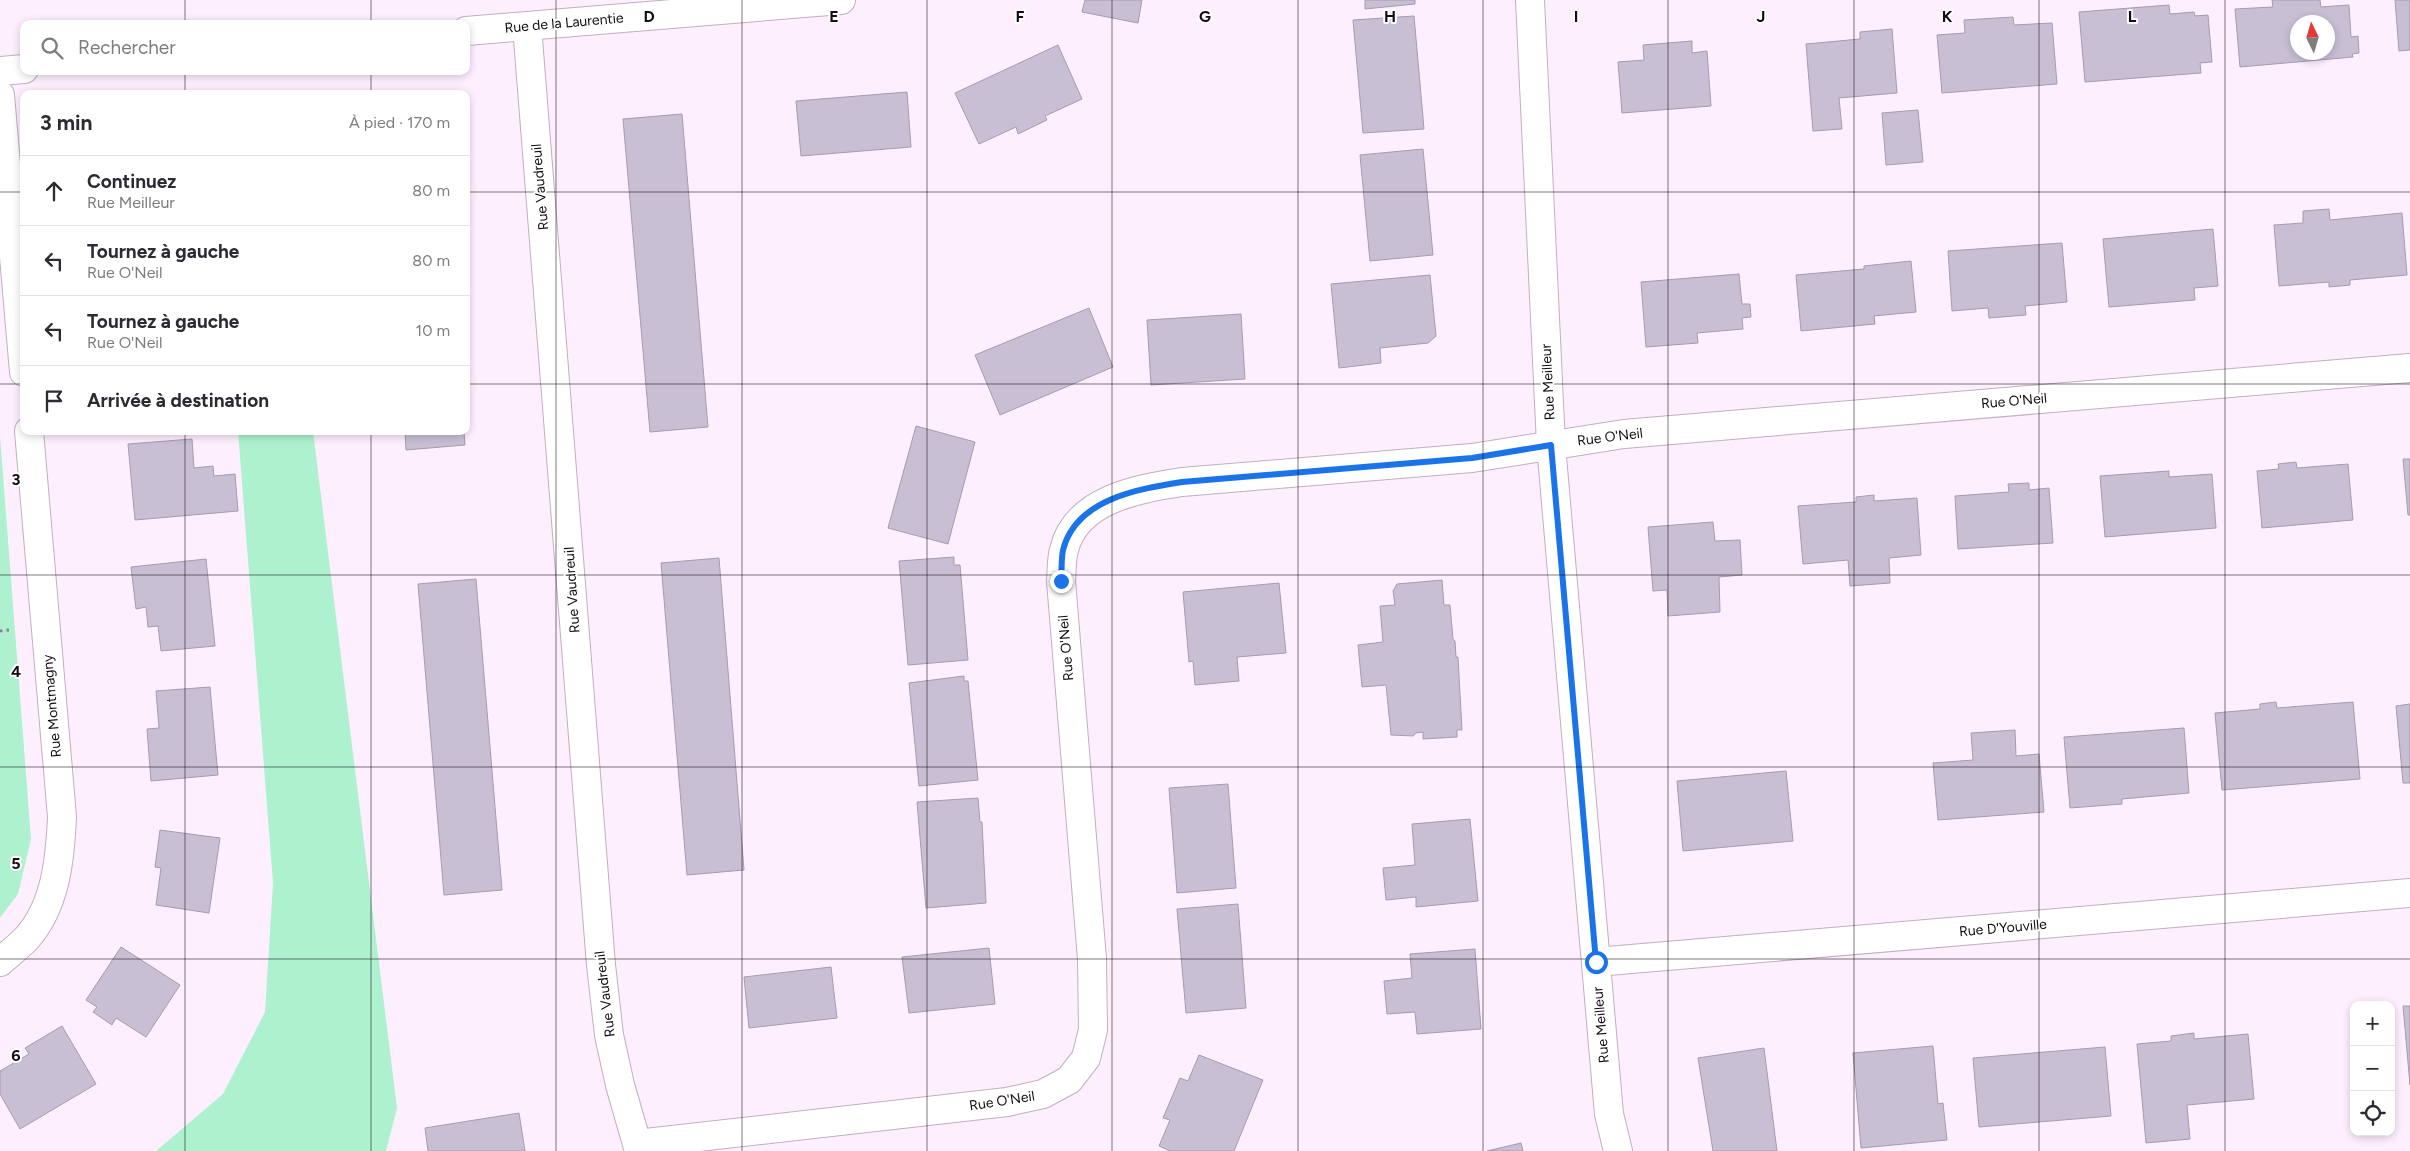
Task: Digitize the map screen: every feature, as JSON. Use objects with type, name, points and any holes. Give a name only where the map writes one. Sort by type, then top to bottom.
[{"type":"street","name":"Rue de la Laurentie","points":[[470,32],[841,0]]},
{"type":"street","name":"Rue Meilleur","points":[[1530,0],[1551,445],[1609,1114],[1618,1151]]},
{"type":"street","name":"Rue Vaudreuil","points":[[528,26],[601,965],[609,1035],[620,1085],[638,1147]]},
{"type":"street","points":[[0,71],[20,69]]},
{"type":"street","points":[[0,95],[20,326]]},
{"type":"street","name":"Rue O'Neil","points":[[638,1147],[1007,1102],[1043,1094],[1069,1080],[1086,1058],[1092,1030],[1092,959],[1061,581],[1064,550],[1075,526],[1102,503],[1141,488],[1182,482],[1472,458],[1624,434],[2410,368]]},
{"type":"street","name":"Rue Montmagny","points":[[0,962],[27,938],[50,901],[60,854],[62,817],[29,435]]},
{"type":"street","name":"Rue D'Youville","points":[[1596,962],[2410,893]]},
{"type":"green space","points":[[238,435],[313,435],[397,1108],[386,1151],[156,1151],[223,1094],[265,1012],[273,883]]},
{"type":"green space","points":[[0,436],[31,839],[18,894],[0,918]]},
{"type":"building","points":[[1085,0],[1142,0],[1138,23],[1082,12]]},
{"type":"building","points":[[1365,0],[1415,0],[1415,4],[1365,9]]},
{"type":"building","points":[[2272,0],[2320,0],[2321,7],[2349,5],[2351,37],[2358,36],[2359,53],[2352,54],[2353,57],[2335,59],[2335,15],[2290,15],[2290,60],[2319,60],[2240,67],[2235,9],[2273,7]]},
{"type":"building","points":[[2395,0],[2410,0],[2410,50],[2399,51]]},
{"type":"building","points":[[2169,5],[2170,14],[2194,12],[2195,16],[2208,15],[2212,62],[2200,63],[2201,73],[2085,82],[2079,12]]},
{"type":"building","points":[[1414,16],[1424,129],[1363,133],[1353,20]]},
{"type":"building","points":[[2013,17],[2014,25],[2052,23],[2057,84],[1942,93],[1937,35],[1965,33],[1964,20]]},
{"type":"building","points":[[1892,29],[1897,93],[1839,98],[1842,129],[1813,131],[1806,44],[1860,39],[1860,32]]},
{"type":"building","points":[[1692,41],[1692,53],[1707,51],[1711,106],[1622,113],[1618,62],[1644,60],[1643,45]]},
{"type":"building","points":[[1058,45],[1082,99],[1045,116],[1047,120],[1018,134],[1016,127],[979,144],[955,93]]},
{"type":"building","points":[[907,92],[911,147],[801,156],[796,101]]},
{"type":"building","points":[[1918,110],[1923,162],[1886,165],[1882,113]]},
{"type":"building","points":[[682,114],[708,427],[650,432],[623,119]]},
{"type":"building","points":[[1423,149],[1433,255],[1370,261],[1360,155]]},
{"type":"building","points":[[2329,209],[2330,220],[2402,213],[2407,275],[2350,280],[2350,285],[2329,287],[2329,282],[2279,286],[2274,225],[2303,223],[2303,211]]},
{"type":"building","points":[[2213,229],[2218,286],[2194,288],[2195,300],[2109,307],[2103,239]]},
{"type":"building","points":[[2062,243],[2067,302],[2025,306],[2026,315],[1989,318],[1988,308],[1952,311],[1948,251]]},
{"type":"building","points":[[1911,261],[1916,312],[1874,316],[1875,324],[1801,331],[1796,275],[1864,269],[1864,266]]},
{"type":"building","points":[[1739,274],[1742,304],[1750,304],[1751,317],[1742,318],[1743,329],[1697,333],[1698,343],[1646,347],[1641,282]]},
{"type":"building","points":[[1430,275],[1436,336],[1428,343],[1380,348],[1381,363],[1339,368],[1331,284]]},
{"type":"building","points":[[1089,308],[1113,367],[1000,415],[975,355]]},
{"type":"building","points":[[1241,314],[1245,379],[1151,385],[1147,320]]},
{"type":"building","points":[[916,426],[975,442],[948,544],[888,528]]},
{"type":"building","points":[[405,435],[464,435],[465,445],[406,450]]},
{"type":"building","points":[[192,439],[194,468],[213,466],[214,476],[235,474],[238,511],[135,520],[128,444]]},
{"type":"building","points":[[2403,459],[2410,459],[2410,515],[2408,515]]},
{"type":"building","points":[[2296,462],[2297,468],[2348,464],[2353,520],[2262,528],[2257,471],[2279,469],[2278,464]]},
{"type":"building","points":[[2169,471],[2169,477],[2212,474],[2216,528],[2105,537],[2100,476]]},
{"type":"building","points":[[2029,483],[2029,490],[2049,488],[2053,543],[1958,549],[1955,496],[2009,492],[2008,484]]},
{"type":"building","points":[[1874,495],[1874,501],[1917,498],[1921,555],[1889,558],[1890,583],[1850,586],[1848,560],[1803,564],[1798,506],[1856,502],[1856,497]]},
{"type":"building","points":[[1713,522],[1715,541],[1740,540],[1742,575],[1719,577],[1720,612],[1668,616],[1667,590],[1653,591],[1648,527]]},
{"type":"building","points":[[954,557],[954,565],[960,565],[968,660],[908,665],[899,561]]},
{"type":"building","points":[[719,558],[744,870],[687,875],[661,563]]},
{"type":"building","points":[[206,559],[215,646],[161,651],[158,626],[148,627],[146,607],[136,609],[131,567]]},
{"type":"building","points":[[476,579],[502,890],[444,895],[418,584]]},
{"type":"building","points":[[1442,580],[1444,605],[1450,605],[1453,639],[1455,641],[1456,657],[1458,657],[1462,730],[1457,730],[1457,737],[1423,739],[1423,732],[1416,733],[1413,736],[1391,735],[1386,685],[1362,687],[1358,645],[1383,642],[1380,606],[1395,605],[1393,591],[1397,584]]},
{"type":"building","points":[[1279,583],[1286,653],[1237,657],[1239,681],[1195,685],[1193,661],[1189,662],[1183,592]]},
{"type":"building","points":[[964,676],[964,681],[968,681],[978,780],[919,786],[909,683]]},
{"type":"building","points":[[210,687],[218,775],[151,781],[147,729],[159,728],[156,691]]},
{"type":"building","points":[[2276,702],[2277,708],[2353,702],[2360,779],[2222,790],[2215,713],[2260,709],[2260,704]]},
{"type":"building","points":[[2410,704],[2410,783],[2403,783],[2396,706]]},
{"type":"building","points":[[2184,728],[2189,793],[2122,799],[2122,804],[2070,808],[2064,737]]},
{"type":"building","points":[[2015,730],[2016,756],[2039,754],[2044,812],[1938,820],[1933,763],[1973,760],[1971,733]]},
{"type":"building","points":[[1786,771],[1793,841],[1683,851],[1677,781]]},
{"type":"building","points":[[1228,784],[1236,888],[1177,893],[1169,788]]},
{"type":"building","points":[[978,798],[980,822],[982,822],[986,903],[926,908],[917,802]]},
{"type":"building","points":[[1470,819],[1478,901],[1416,907],[1416,897],[1386,900],[1383,868],[1415,865],[1412,824]]},
{"type":"building","points":[[160,830],[220,838],[209,913],[156,905],[161,868],[155,867]]},
{"type":"building","points":[[1238,904],[1246,1008],[1186,1013],[1177,909]]},
{"type":"building","points":[[121,947],[180,985],[146,1037],[116,1018],[112,1025],[93,1012],[97,1007],[86,1000]]},
{"type":"building","points":[[989,948],[995,1004],[909,1013],[902,957]]},
{"type":"building","points":[[1475,949],[1481,1029],[1417,1034],[1415,1012],[1387,1014],[1384,981],[1412,978],[1410,954]]},
{"type":"building","points":[[831,967],[837,1018],[749,1028],[744,977]]},
{"type":"building","points":[[2403,1006],[2410,1006],[2410,1085]]},
{"type":"building","points":[[62,1026],[96,1084],[20,1129],[0,1094],[0,1071],[29,1054],[25,1048]]},
{"type":"building","points":[[2194,1033],[2194,1039],[2248,1034],[2254,1099],[2187,1105],[2190,1139],[2146,1143],[2137,1044],[2171,1041],[2171,1036]]},
{"type":"building","points":[[1933,1046],[1938,1104],[1943,1103],[1947,1140],[1861,1148],[1853,1053]]},
{"type":"building","points":[[2105,1047],[2111,1116],[1979,1127],[1973,1058]]},
{"type":"building","points":[[1764,1048],[1777,1151],[1713,1151],[1698,1058]]},
{"type":"building","points":[[1199,1055],[1263,1080],[1234,1151],[1170,1151],[1159,1146],[1170,1120],[1163,1118],[1180,1078],[1188,1081]]},
{"type":"building","points":[[519,1113],[525,1151],[428,1151],[425,1128]]},
{"type":"building","points":[[1521,1143],[1523,1151],[1487,1151]]},
{"type":"route","points":[[1061,581],[1064,550],[1075,526],[1102,503],[1141,488],[1182,482],[1472,458],[1551,445],[1596,962]]}]
